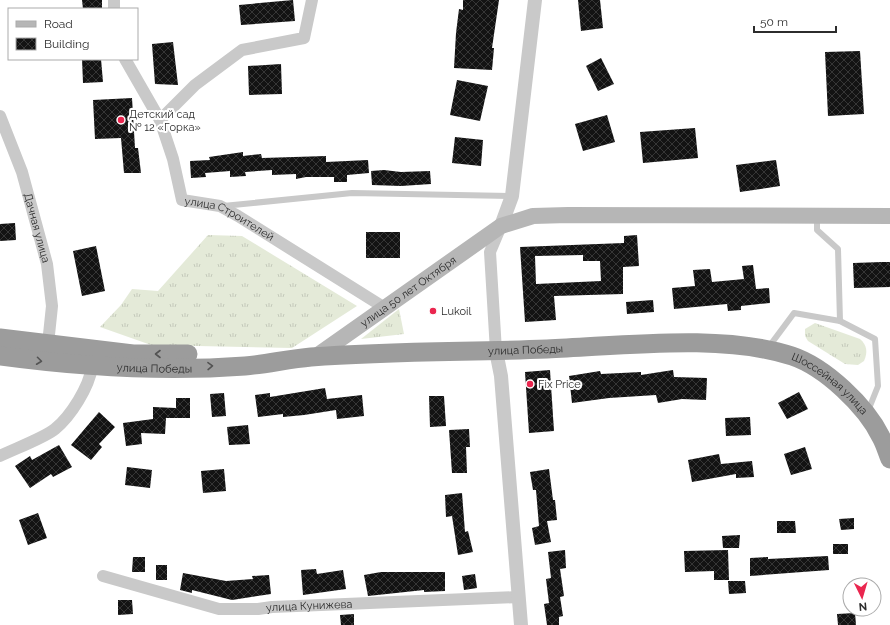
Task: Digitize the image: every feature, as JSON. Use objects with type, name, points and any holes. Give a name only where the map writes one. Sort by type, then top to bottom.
[{"type":"highway","name":"улица Победы","points":[[0,338],[133,354],[245,354],[312,357],[670,344],[742,345]]},
{"type":"highway","name":"Шоссейная улица","points":[[742,345],[795,356],[820,370],[847,393],[866,414],[881,437],[890,459]]},
{"type":"highway","name":"улица Победы","points":[[0,356],[92,366],[133,368],[246,366],[312,357]]},
{"type":"main road","name":"улица 50 лет Октября","points":[[312,357],[385,308],[501,226],[533,216],[890,216]]},
{"type":"street","points":[[160,120],[195,85],[242,50],[304,38],[312,0]]},
{"type":"street","points":[[521,625],[502,380],[496,351],[490,252],[512,196],[534,0]]},
{"type":"street","name":"улица Строителей","points":[[126,60],[160,120],[173,159],[182,200],[220,206],[347,282],[385,308]]},
{"type":"street","name":"Дачная улица","points":[[0,116],[22,172],[46,264],[52,306],[48,344]]},
{"type":"street","points":[[0,456],[55,429],[87,387],[92,366]]},
{"type":"street","name":"улица Кунижева","points":[[104,576],[219,609],[258,610],[272,607],[519,597]]},
{"type":"lane","points":[[220,206],[352,193],[512,196]]},
{"type":"lane","points":[[817,215],[817,230],[838,249],[840,321]]},
{"type":"lane","points":[[766,349],[794,313],[840,321],[875,338],[878,386],[866,414]]},
{"type":"green space","points":[[208,235],[242,236],[357,306],[292,348],[151,345],[100,327],[121,305],[132,289],[158,291]]},
{"type":"green space","points":[[399,309],[404,334],[361,339]]},
{"type":"green space","points":[[815,323],[860,339],[866,349],[864,361],[858,365],[845,364],[808,341],[805,336],[805,329]]},
{"type":"building","points":[[82,0],[102,0],[102,8],[83,8]]},
{"type":"building","points":[[293,0],[295,21],[241,25],[239,5]]},
{"type":"building","points":[[463,0],[499,0],[492,48],[494,48],[492,70],[454,68],[459,9],[463,10]]},
{"type":"building","points":[[578,0],[600,0],[603,28],[581,31]]},
{"type":"building","points":[[173,42],[178,85],[155,84],[152,44]]},
{"type":"building","points":[[860,51],[864,114],[828,116],[825,52]]},
{"type":"building","points":[[601,58],[614,84],[598,91],[586,66]]},
{"type":"building","points":[[82,60],[101,60],[103,82],[83,83]]},
{"type":"building","points":[[281,64],[282,94],[249,95],[248,66]]},
{"type":"building","points":[[457,80],[488,86],[480,121],[450,115]]},
{"type":"building","points":[[132,98],[135,148],[138,148],[141,173],[124,173],[121,138],[95,139],[93,100]]},
{"type":"building","points":[[607,115],[615,142],[583,151],[575,124]]},
{"type":"building","points":[[695,128],[698,158],[643,163],[640,132]]},
{"type":"building","points":[[455,137],[483,140],[481,166],[452,163]]},
{"type":"building","points":[[243,152],[243,156],[261,154],[262,158],[326,156],[326,162],[368,160],[369,173],[347,175],[347,182],[334,182],[334,177],[306,177],[296,179],[296,174],[272,175],[272,170],[245,172],[246,176],[230,177],[230,171],[205,173],[206,177],[191,178],[190,161],[210,160],[209,157]]},
{"type":"building","points":[[776,160],[780,186],[740,192],[736,165]]},
{"type":"building","points":[[384,170],[401,172],[430,171],[431,184],[401,186],[372,185],[371,171]]},
{"type":"building","points":[[15,223],[16,240],[0,241],[0,224]]},
{"type":"building","points":[[366,232],[400,232],[400,258],[366,258]]},
{"type":"building","points":[[637,235],[639,266],[623,267],[623,294],[554,296],[556,320],[525,322],[520,247],[624,243],[624,236]],"holes":[[[583,255],[583,261],[600,261],[601,281],[536,284],[535,256]]]},
{"type":"building","points":[[96,246],[105,291],[82,296],[73,251]]},
{"type":"building","points":[[890,262],[890,287],[854,288],[853,263]]},
{"type":"building","points":[[753,265],[756,289],[769,288],[770,303],[741,306],[741,310],[728,311],[727,304],[674,309],[672,288],[695,286],[693,270],[710,269],[712,282],[744,279],[742,266]]},
{"type":"building","points":[[653,300],[654,312],[627,314],[626,302]]},
{"type":"building","points":[[550,370],[554,431],[529,433],[525,372]]},
{"type":"building","points":[[673,370],[674,377],[707,378],[706,400],[682,399],[658,403],[656,395],[609,398],[572,403],[569,376],[600,371],[601,374],[641,372],[641,375]]},
{"type":"building","points":[[325,388],[327,399],[362,395],[364,416],[337,419],[336,410],[283,417],[283,414],[258,417],[255,395],[270,393],[270,397]]},
{"type":"building","points":[[799,392],[808,409],[787,419],[778,403]]},
{"type":"building","points":[[224,393],[226,416],[212,417],[210,394]]},
{"type":"building","points":[[429,396],[444,396],[446,426],[430,427]]},
{"type":"building","points":[[176,398],[190,398],[190,418],[166,418],[165,434],[141,433],[142,444],[126,446],[123,423],[153,419],[153,407],[176,408]]},
{"type":"building","points":[[99,412],[115,427],[99,444],[102,447],[91,460],[71,445]]},
{"type":"building","points":[[750,417],[751,435],[726,436],[725,418]]},
{"type":"building","points":[[248,425],[250,444],[229,445],[227,427]]},
{"type":"building","points":[[469,429],[470,447],[466,447],[467,473],[452,473],[449,430]]},
{"type":"building","points":[[59,445],[72,467],[53,477],[51,474],[30,488],[15,466],[30,456],[32,460]]},
{"type":"building","points":[[805,447],[812,469],[791,475],[784,454]]},
{"type":"building","points":[[719,454],[721,464],[752,461],[754,477],[736,478],[736,474],[692,482],[688,460]]},
{"type":"building","points":[[127,467],[152,470],[150,488],[125,485]]},
{"type":"building","points":[[224,469],[226,491],[203,493],[201,471]]},
{"type":"building","points":[[549,469],[557,520],[547,521],[551,542],[535,545],[532,528],[539,526],[536,490],[533,490],[530,472]]},
{"type":"building","points":[[462,493],[465,532],[468,531],[473,552],[458,555],[452,516],[446,517],[445,495]]},
{"type":"building","points":[[38,513],[47,538],[28,545],[19,520]]},
{"type":"building","points":[[854,518],[854,529],[841,530],[839,519]]},
{"type":"building","points":[[777,521],[795,521],[796,533],[777,533]]},
{"type":"building","points":[[740,535],[739,548],[723,548],[722,536]]},
{"type":"building","points":[[833,544],[848,544],[848,554],[833,554]]},
{"type":"building","points":[[565,550],[566,568],[560,569],[564,596],[560,597],[563,616],[559,617],[559,625],[547,625],[544,604],[549,603],[546,579],[551,578],[548,552]]},
{"type":"building","points":[[728,550],[729,580],[714,580],[714,571],[685,572],[684,551]]},
{"type":"building","points":[[828,556],[829,570],[750,576],[750,558],[768,557],[768,559]]},
{"type":"building","points":[[133,557],[145,557],[145,572],[132,572]]},
{"type":"building","points":[[156,565],[167,565],[167,580],[156,580]]},
{"type":"building","points":[[316,569],[317,574],[343,570],[346,589],[303,595],[301,570]]},
{"type":"building","points":[[381,572],[445,572],[445,591],[424,592],[424,590],[368,596],[364,575]]},
{"type":"building","points":[[183,573],[226,581],[253,579],[252,576],[269,575],[271,594],[232,600],[192,590],[192,593],[180,590]]},
{"type":"building","points":[[475,574],[477,588],[464,590],[462,576]]},
{"type":"building","points":[[728,581],[745,581],[746,593],[729,594]]},
{"type":"building","points":[[118,600],[132,600],[133,614],[118,615]]},
{"type":"building","points":[[354,614],[354,625],[341,625],[340,615]]},
{"type":"building","points":[[837,614],[842,614],[842,617],[855,617],[856,625],[838,625]]},
{"type":"place","name":"Детский сад № 12 «Горка»","points":[[121,120]]},
{"type":"place","name":"Lukoil","points":[[433,311]]},
{"type":"place","name":"Fix Price","points":[[530,384]]}]
